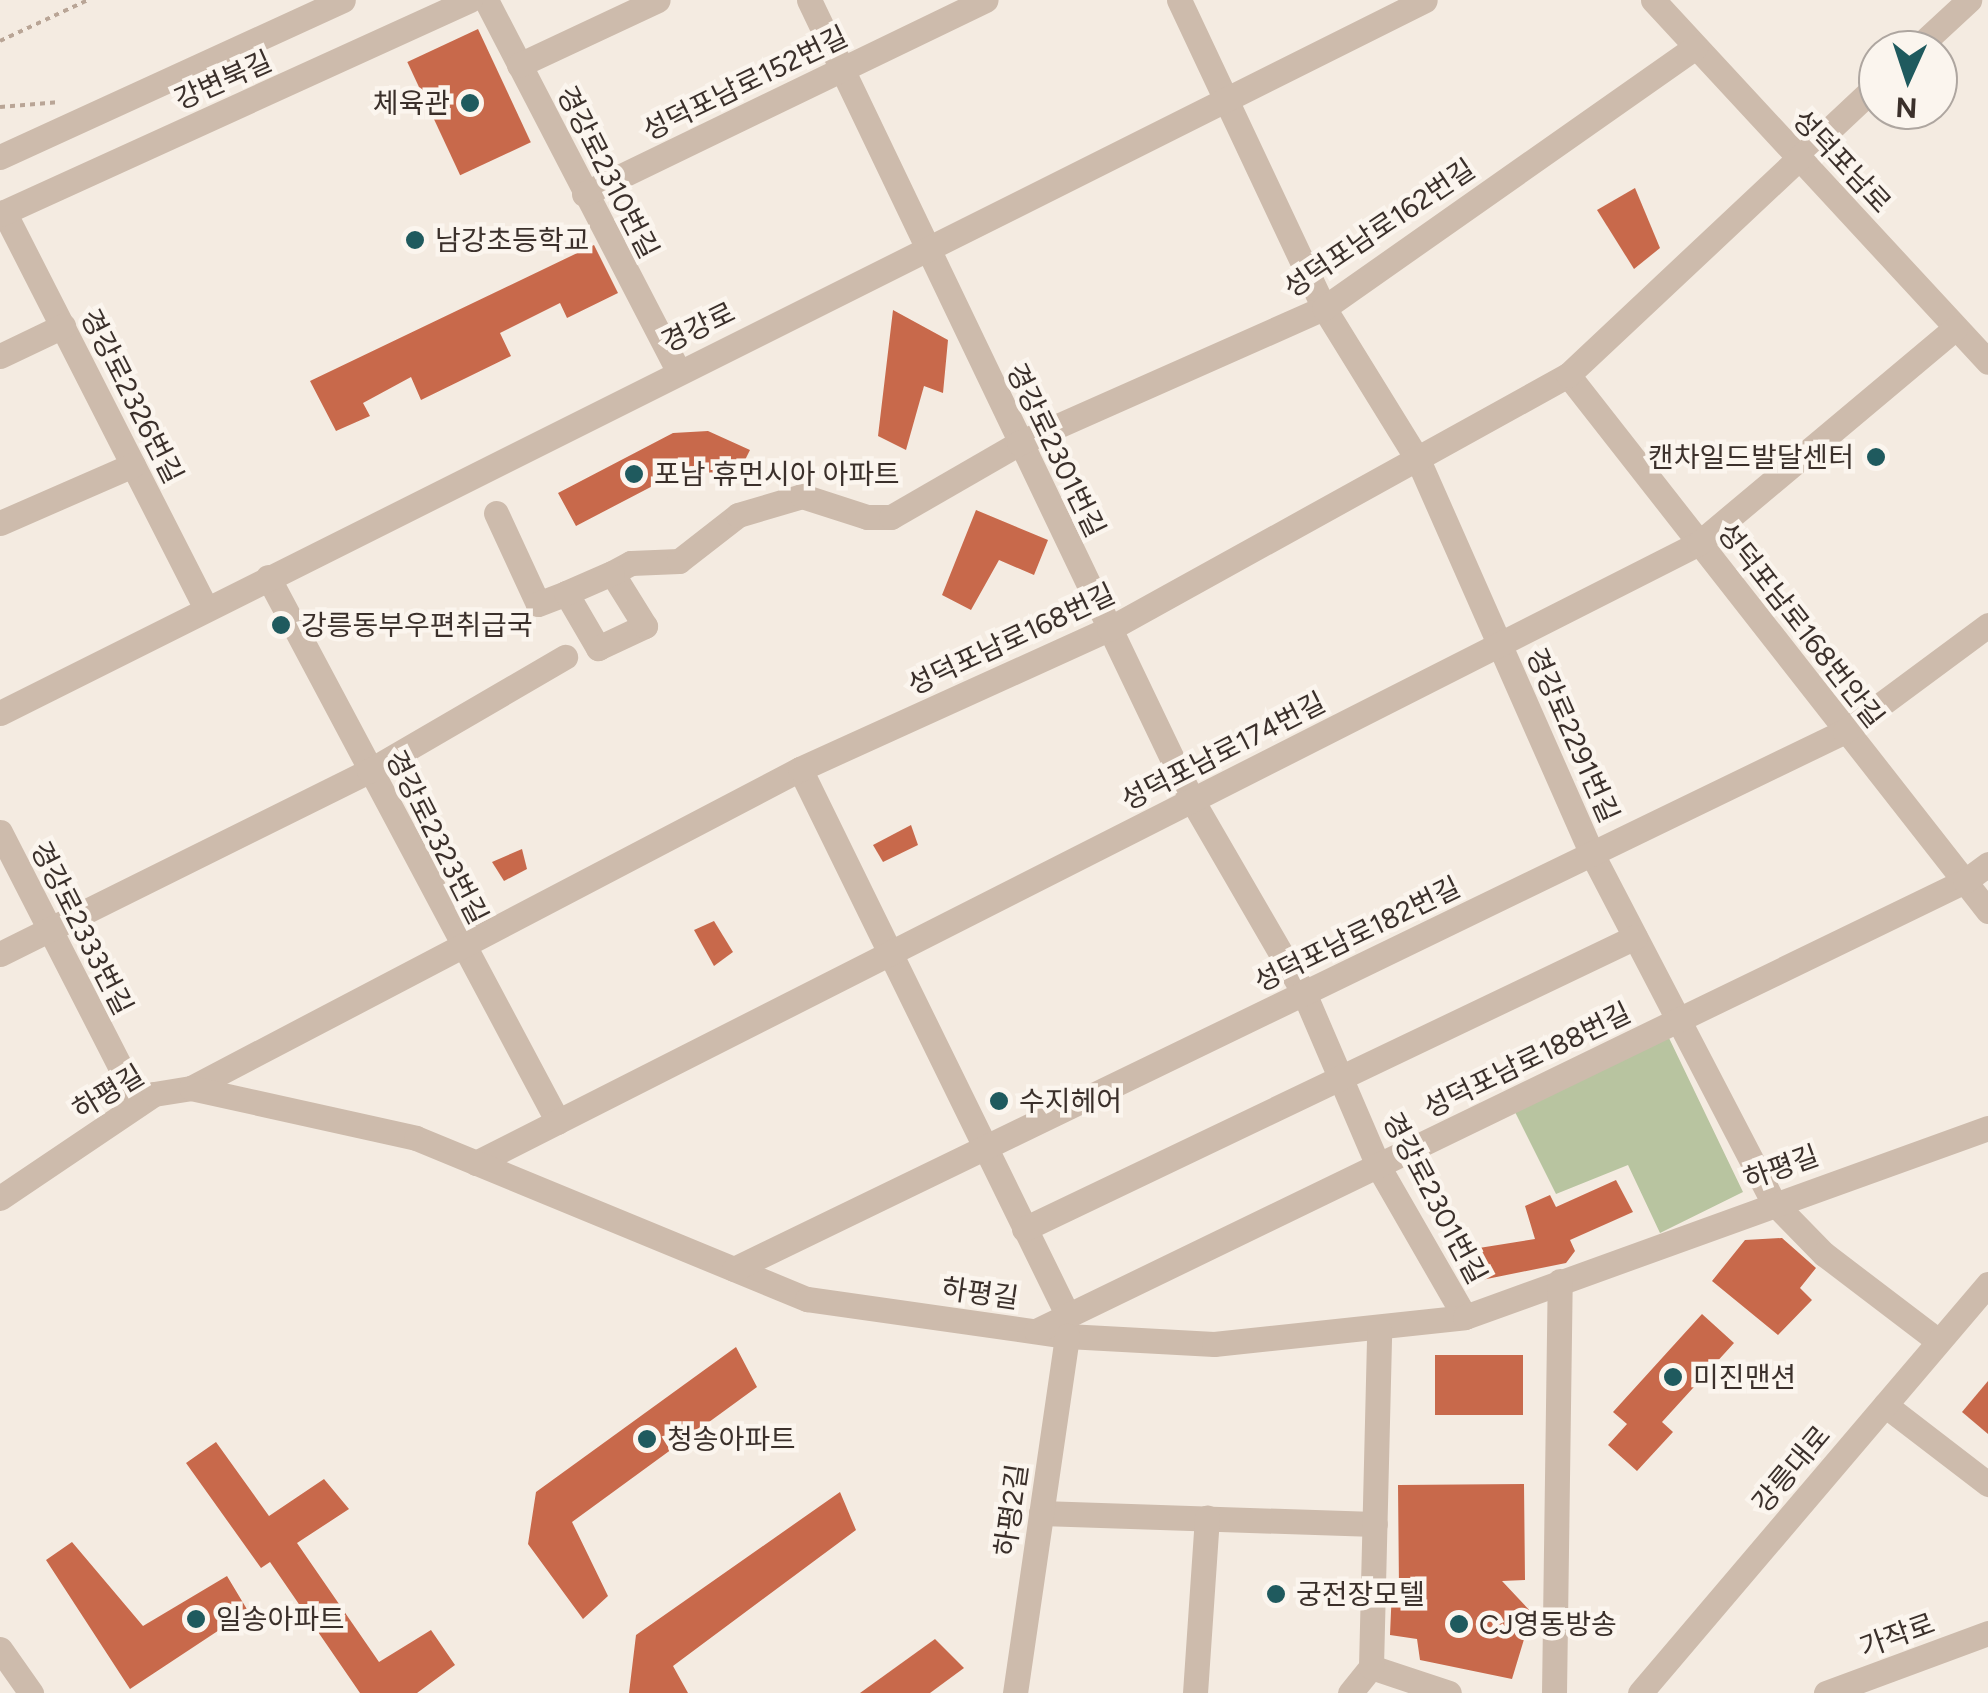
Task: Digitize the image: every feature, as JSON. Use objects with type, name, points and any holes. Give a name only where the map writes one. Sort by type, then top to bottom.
[{"type":"street","points":[[0,157],[343,0]]},
{"type":"street","name":"강변북길","points":[[2,213],[470,0]]},
{"type":"street","name":"경강로2310번길","points":[[486,0],[678,370]]},
{"type":"street","points":[[519,65],[658,0]]},
{"type":"street","name":"경강로2301번길","points":[[809,0],[924,248],[1192,800],[1304,993],[1378,1166],[1465,1317]]},
{"type":"street","name":"성덕포남로152번길","points":[[584,194],[986,0]]},
{"type":"street","name":"경강로2291번길","points":[[1179,0],[1324,308],[1419,462],[1592,854],[1773,1202],[1824,1254],[1937,1340]]},
{"type":"street","name":"경강로","points":[[0,713],[678,370],[1425,0]]},
{"type":"street","name":"성덕포남로","points":[[1653,0],[1955,328],[1985,354]]},
{"type":"street","points":[[1937,30],[1969,0]]},
{"type":"street","name":"성덕포남로162번길","points":[[566,593],[631,563],[679,561],[738,515],[802,496],[867,517],[891,517],[1019,442],[1324,308],[1695,46]]},
{"type":"street","name":"성덕포남로168번길","points":[[191,1088],[800,770],[1109,629],[1419,462],[1568,375],[1858,103]]},
{"type":"street","name":"경강로2326번길","points":[[2,213],[206,608]]},
{"type":"street","points":[[0,356],[62,326]]},
{"type":"street","name":"성덕포남로174번길","points":[[476,1163],[1700,543],[1955,328]]},
{"type":"street","name":"성덕포남로168번안길","points":[[1568,375],[1988,911]]},
{"type":"street","points":[[0,523],[133,465]]},
{"type":"street","points":[[496,513],[538,604],[566,593],[598,648],[644,626],[612,573]]},
{"type":"street","name":"경강로2323번길","points":[[268,577],[460,947],[558,1122]]},
{"type":"street","name":"성덕포남로182번길","points":[[734,1269],[1845,731],[1988,625]]},
{"type":"street","points":[[0,954],[369,771],[565,657]]},
{"type":"street","points":[[800,770],[1024,1229],[1067,1326]]},
{"type":"street","name":"경강로2333번길","points":[[0,832],[139,1104]]},
{"type":"street","name":"성덕포남로188번길","points":[[1067,1326],[1378,1166],[1965,881],[1988,864]]},
{"type":"street","points":[[1024,1229],[1339,1074],[1635,936]]},
{"type":"street","name":"하평길","points":[[4,1189],[154,1094],[191,1088],[416,1138],[807,1299],[1036,1332],[1067,1326],[1214,1344],[1379,1330],[1465,1317],[1773,1202],[1988,1128]]},
{"type":"street","points":[[1554,1693],[1560,1281]]},
{"type":"street","name":"강릉대로","points":[[1640,1693],[1988,1284]]},
{"type":"street","name":"하평2길","points":[[1015,1693],[1011,1656],[1041,1514],[1067,1326]]},
{"type":"street","points":[[1350,1693],[1371,1667],[1379,1330]]},
{"type":"street","points":[[1884,1405],[1988,1484]]},
{"type":"street","points":[[1041,1514],[1375,1524]]},
{"type":"street","points":[[1195,1693],[1207,1518]]},
{"type":"street","name":"가작로","points":[[1826,1693],[1988,1633]]},
{"type":"street","points":[[0,1649],[31,1693]]},
{"type":"street","points":[[1371,1667],[1449,1693]]},
{"type":"path","points":[[0,40],[88,0]]},
{"type":"green space","points":[[1669,1038],[1743,1192],[1660,1233],[1628,1165],[1556,1194],[1515,1112]]},
{"type":"building","name":"체육관","points":[[478,29],[531,142],[460,175],[407,62]]},
{"type":"building","points":[[1635,188],[1660,248],[1634,269],[1597,210]]},
{"type":"building","points":[[594,245],[618,293],[567,318],[560,303],[500,333],[511,356],[421,400],[411,377],[363,403],[370,416],[336,431],[310,381]]},
{"type":"building","name":"포남 휴먼시아 아파트","points":[[893,310],[948,340],[943,393],[924,386],[906,450],[878,436]]},
{"type":"building","name":"포남 휴먼시아 아파트","points":[[708,431],[750,450],[734,482],[691,466],[576,526],[558,493],[673,433]]},
{"type":"building","name":"포남 휴먼시아 아파트","points":[[976,510],[1048,540],[1034,575],[999,560],[971,610],[942,595]]},
{"type":"building","points":[[911,825],[918,845],[883,862],[873,845]]},
{"type":"building","points":[[522,849],[527,869],[504,881],[492,862]]},
{"type":"building","points":[[714,921],[733,952],[714,966],[694,930]]},
{"type":"building","points":[[1616,1180],[1633,1212],[1570,1240],[1575,1251],[1566,1263],[1472,1282],[1462,1278],[1445,1249],[1469,1237],[1479,1248],[1535,1239],[1525,1206],[1550,1195],[1556,1207]]},
{"type":"building","points":[[1782,1238],[1816,1268],[1800,1288],[1812,1300],[1778,1335],[1712,1281],[1745,1240]]},
{"type":"building","name":"미진맨션","points":[[1702,1314],[1734,1343],[1662,1422],[1673,1432],[1637,1471],[1608,1445],[1627,1424],[1613,1412]]},
{"type":"building","name":"청송아파트","points":[[736,1347],[757,1387],[572,1522],[608,1596],[583,1619],[528,1544],[536,1492]]},
{"type":"building","points":[[1435,1355],[1523,1355],[1523,1415],[1435,1415]]},
{"type":"building","points":[[1988,1381],[1988,1434],[1962,1412]]},
{"type":"building","points":[[216,1442],[269,1516],[324,1479],[349,1509],[297,1543],[379,1662],[431,1630],[455,1665],[417,1693],[360,1693],[270,1562],[261,1568],[186,1463]]},
{"type":"building","points":[[1524,1484],[1525,1580],[1502,1581],[1532,1613],[1512,1679],[1420,1660],[1417,1639],[1390,1635],[1392,1588],[1399,1589],[1398,1485]]},
{"type":"building","name":"청송아파트","points":[[840,1492],[856,1530],[673,1666],[688,1693],[629,1693],[636,1635]]},
{"type":"building","name":"일송아파트","points":[[72,1542],[143,1626],[227,1576],[248,1611],[130,1689],[46,1560]]},
{"type":"building","points":[[935,1639],[964,1668],[930,1693],[860,1693]]},
{"type":"place","name":"체육관","points":[[470,103]]},
{"type":"place","name":"남강초등학교","points":[[415,240]]},
{"type":"place","name":"캔차일드발달센터","points":[[1876,457]]},
{"type":"place","name":"포남 휴먼시아 아파트","points":[[634,474]]},
{"type":"place","name":"강릉동부우편취급국","points":[[281,625]]},
{"type":"place","name":"수지헤어","points":[[999,1101]]},
{"type":"place","name":"미진맨션","points":[[1673,1377]]},
{"type":"place","name":"청송아파트","points":[[647,1439]]},
{"type":"place","name":"궁전장모텔","points":[[1276,1594]]},
{"type":"place","name":"일송아파트","points":[[196,1619]]},
{"type":"place","name":"CJ영동방송","points":[[1459,1624]]}]
